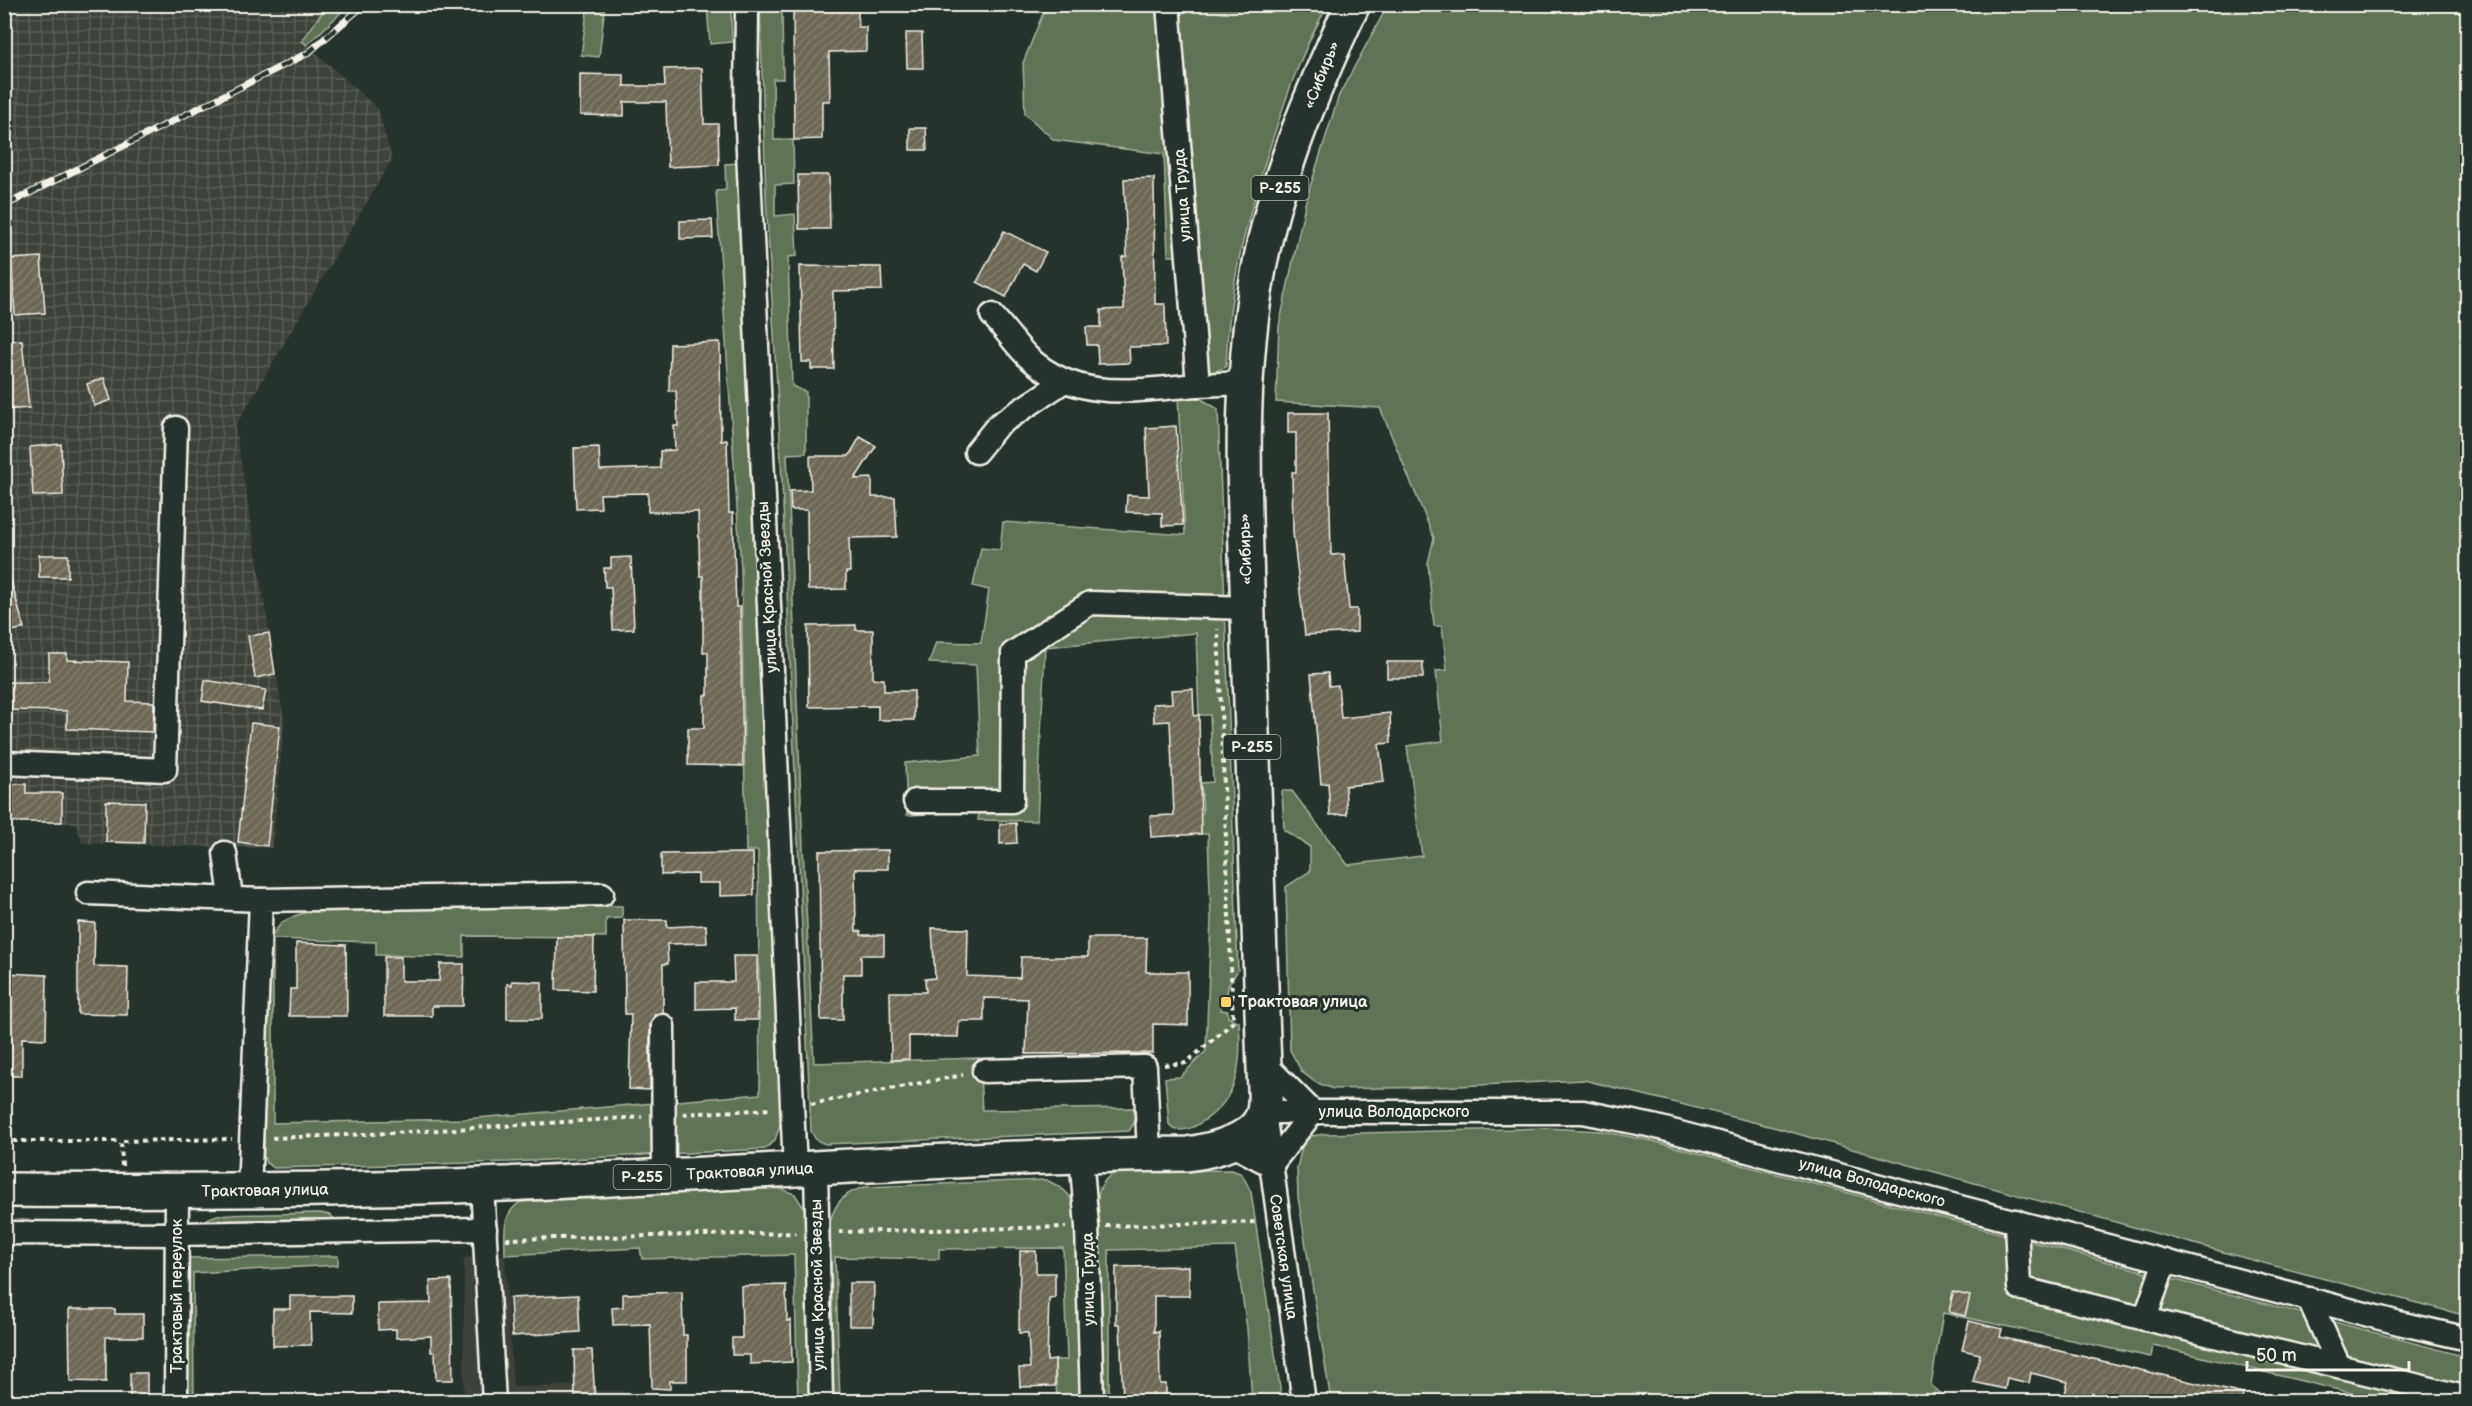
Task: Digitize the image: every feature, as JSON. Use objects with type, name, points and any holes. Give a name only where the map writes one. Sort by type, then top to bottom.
[{"type":"highway","name":"«Сибирь»","points":[[1264,1112],[1264,1063],[1233,607],[1244,454],[1246,382],[1256,285],[1274,206],[1305,118],[1353,4]]},
{"type":"highway","name":"Трактовая улица","points":[[4,1190],[249,1192],[482,1185],[1213,1151],[1249,1133],[1264,1112]]},
{"type":"street","name":"улица Красной Звезды","points":[[747,4],[746,107],[793,1107],[818,1232],[821,1401]]},
{"type":"street","name":"улица Труда","points":[[1168,4],[1198,385]]},
{"type":"street","points":[[992,315],[1028,357],[1063,382],[1104,392],[1246,382]]},
{"type":"street","points":[[976,452],[998,425],[1063,382]]},
{"type":"street","points":[[4,763],[165,770],[176,428]]},
{"type":"street","points":[[915,801],[1012,801],[1013,653],[1090,603],[1233,607]]},
{"type":"street","points":[[225,854],[231,898]]},
{"type":"street","points":[[88,893],[261,900],[602,894]]},
{"type":"street","points":[[249,1192],[261,900]]},
{"type":"street","points":[[663,1026],[664,1176]]},
{"type":"street","points":[[1229,1143],[1270,1166],[1313,1112],[1264,1063]]},
{"type":"street","points":[[984,1071],[1145,1067],[1149,1154]]},
{"type":"street","name":"улица Володарского","points":[[1264,1112],[1583,1112],[1653,1126],[2468,1339]]},
{"type":"street","name":"Советская улица","points":[[1264,1112],[1304,1401]]},
{"type":"street","name":"улица Труда","points":[[1081,1156],[1087,1226],[1092,1401]]},
{"type":"street","points":[[482,1185],[494,1401]]},
{"type":"street","name":"Трактовый переулок","points":[[176,1401],[177,1191]]},
{"type":"street","points":[[2016,1221],[2019,1288],[2339,1366],[2463,1390]]},
{"type":"street","points":[[4,1233],[486,1234]]},
{"type":"street","points":[[2145,1319],[2165,1261]]},
{"type":"street","points":[[2309,1299],[2339,1366]]},
{"type":"path","points":[[1145,1067],[1186,1063],[1233,1022],[1233,607]]},
{"type":"path","points":[[4,1141],[121,1141],[393,1134],[793,1107],[984,1071]]},
{"type":"path","points":[[121,1141],[123,1191]]},
{"type":"path","points":[[486,1234],[818,1232],[1279,1222]]},
{"type":"shaded area","points":[[5,5],[328,5],[303,41],[378,109],[392,159],[235,427],[284,721],[272,848],[82,843],[76,823],[5,823]]},
{"type":"shaded area","points":[[505,1255],[513,1387],[594,1385],[594,1391],[624,1391],[625,1401],[478,1402],[478,1395],[464,1394],[464,1258]]},
{"type":"green space","points":[[328,4],[349,5],[307,45],[302,41]]},
{"type":"green space","points":[[1078,4],[1328,5],[1294,77],[1252,207],[1234,285],[1227,338],[1226,367],[1206,375],[1178,256],[1168,256],[1164,154],[1054,140],[1025,114],[1023,63],[1044,11]]},
{"type":"green space","points":[[588,5],[605,5],[599,57],[581,55]]},
{"type":"green space","points":[[707,5],[731,5],[732,42],[710,44]]},
{"type":"green space","points":[[760,5],[772,5],[772,10],[782,10],[783,79],[773,79],[774,140],[793,140],[794,184],[775,185],[775,216],[795,214],[797,256],[788,257],[792,386],[806,392],[806,453],[787,454],[814,1063],[979,1058],[982,1110],[1134,1108],[1134,1123],[1129,1131],[825,1144],[816,1140],[811,1131],[780,438],[766,199]]},
{"type":"green space","points":[[1388,5],[2467,5],[2467,1316],[2252,1260],[1773,1127],[1584,1080],[1333,1089],[1315,1082],[1302,1072],[1290,1050],[1286,887],[1310,871],[1310,847],[1284,830],[1282,791],[1292,791],[1348,865],[1422,856],[1407,746],[1443,741],[1436,671],[1447,670],[1442,626],[1434,626],[1428,563],[1434,538],[1380,408],[1276,402],[1279,326],[1306,200],[1339,95]]},
{"type":"green space","points":[[738,163],[782,1119],[775,1140],[765,1149],[509,1162],[274,1168],[266,1163],[264,1156],[266,985],[270,938],[282,922],[320,909],[424,903],[622,906],[622,918],[606,919],[606,937],[464,936],[464,957],[376,955],[376,942],[273,939],[273,1123],[465,1119],[760,1094],[758,851],[746,851],[741,568],[716,191],[726,190],[725,164]]},
{"type":"green space","points":[[1178,396],[1198,397],[1218,409],[1238,970],[1228,986],[1226,1002],[1221,998],[1221,1010],[1228,1011],[1228,1017],[1239,1022],[1240,1037],[1236,1078],[1224,1102],[1200,1123],[1189,1129],[1181,1130],[1173,1129],[1169,1124],[1165,1078],[1180,1077],[1206,1051],[1211,919],[1208,834],[1201,834],[1200,814],[1203,813],[1201,783],[1213,782],[1210,715],[1199,715],[1196,633],[1045,647],[1037,821],[978,820],[979,812],[907,815],[905,763],[980,756],[976,665],[929,663],[936,642],[981,643],[989,590],[973,586],[981,548],[1000,550],[1003,522],[1185,535]]},
{"type":"green space","points":[[1547,1128],[1600,1131],[1652,1141],[2467,1357],[2467,1401],[2384,1401],[2153,1345],[2151,1357],[1943,1313],[1931,1385],[1950,1401],[1331,1401],[1298,1197],[1297,1168],[1303,1142],[1311,1136],[1325,1134]]},
{"type":"green space","points":[[1232,1170],[1242,1174],[1251,1192],[1282,1401],[1252,1401],[1247,1328],[1235,1247],[1109,1250],[1109,1401],[1102,1401],[1096,1210],[1102,1184],[1110,1176],[1123,1171]]},
{"type":"green space","points":[[1046,1180],[1065,1191],[1074,1205],[1078,1220],[1083,1401],[1057,1401],[1055,1360],[1067,1360],[1063,1248],[939,1249],[939,1259],[835,1257],[840,1401],[834,1401],[830,1222],[838,1203],[846,1195],[865,1187]]},
{"type":"green space","points":[[775,1187],[795,1194],[805,1210],[812,1401],[798,1401],[794,1255],[642,1259],[640,1248],[505,1255],[505,1225],[510,1213],[520,1202]]},
{"type":"green space","points":[[320,1213],[330,1215],[340,1223],[197,1227],[202,1221],[217,1215]]},
{"type":"green space","points":[[338,1256],[338,1265],[193,1273],[194,1401],[184,1402],[184,1258]]},
{"type":"building","points":[[793,4],[858,4],[858,27],[866,27],[866,51],[829,52],[830,101],[822,101],[822,139],[794,140]]},
{"type":"building","points":[[906,33],[922,33],[923,68],[907,68]]},
{"type":"building","points":[[702,68],[704,124],[718,124],[719,165],[668,167],[666,102],[624,102],[624,116],[580,115],[580,74],[624,75],[624,86],[665,86],[664,69]]},
{"type":"building","points":[[910,128],[926,128],[927,150],[910,150]]},
{"type":"building","points":[[798,175],[829,175],[830,229],[799,229]]},
{"type":"building","points":[[1154,178],[1155,304],[1165,304],[1166,346],[1129,347],[1130,363],[1098,364],[1097,345],[1087,345],[1086,327],[1101,327],[1101,310],[1124,309],[1122,257],[1127,256],[1124,179]]},
{"type":"building","points":[[712,220],[713,238],[680,239],[680,221]]},
{"type":"building","points":[[1004,231],[1046,252],[1036,271],[1023,264],[1006,297],[977,282]]},
{"type":"building","points":[[41,257],[45,313],[15,315],[11,259]]},
{"type":"building","points":[[800,266],[881,267],[882,290],[833,291],[834,369],[811,369],[811,362],[802,362]]},
{"type":"building","points":[[22,340],[29,408],[4,410],[4,341]]},
{"type":"building","points":[[720,342],[721,441],[727,440],[729,513],[733,513],[736,607],[740,607],[743,766],[688,765],[688,728],[704,728],[704,695],[708,695],[708,652],[703,652],[703,576],[700,576],[698,512],[648,512],[648,493],[600,494],[601,508],[576,509],[574,448],[599,447],[600,470],[660,468],[660,451],[675,450],[674,426],[678,426],[676,391],[669,391],[670,344]]},
{"type":"building","points":[[104,378],[111,400],[94,406],[87,384]]},
{"type":"building","points":[[1288,413],[1328,413],[1331,555],[1344,554],[1349,609],[1357,609],[1357,632],[1305,635],[1293,532],[1292,472],[1296,472],[1296,433],[1288,433]]},
{"type":"building","points":[[1176,426],[1183,525],[1162,526],[1162,513],[1126,512],[1127,495],[1149,496],[1146,428]]},
{"type":"building","points":[[860,437],[876,446],[855,479],[872,478],[872,497],[895,497],[897,537],[849,538],[850,572],[846,572],[846,589],[808,590],[807,510],[791,510],[790,491],[811,490],[810,456],[849,456]]},
{"type":"building","points":[[61,444],[63,495],[33,496],[30,447]]},
{"type":"building","points":[[39,555],[68,555],[68,577],[39,577]]},
{"type":"building","points":[[631,557],[634,629],[613,630],[611,587],[605,587],[604,568],[611,568],[611,558]]},
{"type":"building","points":[[10,577],[24,628],[4,633],[4,578]]},
{"type":"building","points":[[856,625],[856,630],[873,630],[873,679],[884,679],[884,691],[914,691],[914,720],[878,720],[878,706],[809,707],[808,626]]},
{"type":"building","points":[[269,633],[275,674],[255,678],[248,636]]},
{"type":"building","points":[[49,654],[67,654],[67,660],[128,662],[127,701],[154,702],[153,732],[67,729],[67,711],[4,710],[4,682],[49,682]]},
{"type":"building","points":[[1387,662],[1423,662],[1423,678],[1387,678]]},
{"type":"building","points":[[1328,673],[1329,686],[1338,685],[1341,718],[1390,713],[1391,743],[1379,744],[1384,782],[1345,786],[1347,814],[1330,815],[1328,783],[1321,784],[1311,674]]},
{"type":"building","points":[[205,680],[266,690],[262,710],[202,701]]},
{"type":"building","points":[[1193,689],[1194,716],[1199,715],[1201,834],[1151,837],[1150,816],[1174,815],[1170,721],[1154,722],[1153,704],[1172,703],[1171,690]]},
{"type":"building","points":[[251,723],[280,726],[267,846],[238,842]]},
{"type":"building","points":[[4,784],[26,784],[26,793],[62,793],[62,822],[4,822]]},
{"type":"building","points":[[106,801],[145,802],[144,843],[106,842]]},
{"type":"building","points":[[1016,823],[1017,843],[1000,844],[1000,824]]},
{"type":"building","points":[[888,850],[888,869],[855,869],[856,931],[861,931],[861,935],[884,935],[884,955],[861,955],[861,974],[843,974],[843,1020],[821,1020],[819,851]]},
{"type":"building","points":[[753,853],[754,895],[720,896],[720,883],[698,883],[698,874],[661,875],[661,854]]},
{"type":"building","points":[[624,920],[667,920],[667,927],[706,925],[707,943],[667,944],[668,964],[663,964],[663,1013],[655,1014],[650,1026],[650,1090],[629,1089],[631,1014],[625,1014]]},
{"type":"building","points":[[78,922],[95,923],[94,966],[128,967],[127,1015],[78,1014]]},
{"type":"building","points":[[932,928],[968,929],[967,976],[1020,978],[1021,957],[1088,957],[1088,938],[1147,938],[1146,972],[1188,972],[1188,1025],[1153,1024],[1153,1053],[1026,1054],[1028,999],[984,998],[984,1021],[959,1021],[958,1037],[909,1036],[909,1059],[891,1060],[890,992],[926,992],[925,979],[935,978]]},
{"type":"building","points":[[557,937],[594,937],[593,991],[556,990]]},
{"type":"building","points":[[296,943],[346,945],[347,1016],[289,1016],[290,989],[296,989]]},
{"type":"building","points":[[733,956],[757,956],[758,1020],[735,1020],[735,1008],[696,1009],[696,982],[734,982]]},
{"type":"building","points":[[384,957],[401,957],[401,981],[439,981],[440,964],[464,964],[463,1006],[432,1006],[432,1016],[384,1016]]},
{"type":"building","points":[[6,973],[47,975],[46,1039],[22,1038],[22,1076],[4,1076]]},
{"type":"building","points":[[512,981],[542,982],[542,1019],[507,1019],[507,984],[512,985]]},
{"type":"building","points":[[1020,1251],[1036,1251],[1036,1273],[1055,1273],[1055,1298],[1049,1298],[1047,1361],[1055,1360],[1055,1386],[1020,1387],[1019,1368],[1030,1368],[1028,1333],[1019,1333]]},
{"type":"building","points":[[1189,1266],[1189,1296],[1154,1296],[1154,1332],[1159,1331],[1160,1384],[1166,1384],[1166,1401],[1123,1401],[1120,1324],[1116,1324],[1116,1267]]},
{"type":"building","points":[[451,1280],[453,1380],[436,1380],[435,1352],[431,1352],[431,1336],[396,1338],[396,1329],[378,1330],[378,1304],[431,1303],[430,1281]]},
{"type":"building","points":[[849,1283],[874,1283],[873,1326],[849,1326]]},
{"type":"building","points":[[786,1285],[787,1321],[791,1320],[792,1362],[750,1364],[750,1355],[732,1355],[732,1338],[742,1338],[741,1286]]},
{"type":"building","points":[[682,1292],[683,1335],[687,1335],[687,1381],[670,1381],[670,1389],[652,1388],[650,1324],[613,1325],[612,1308],[623,1307],[623,1294]]},
{"type":"building","points":[[1953,1292],[1970,1296],[1965,1316],[1949,1312]]},
{"type":"building","points":[[578,1295],[580,1332],[512,1336],[510,1298]]},
{"type":"building","points":[[290,1296],[352,1296],[352,1313],[310,1312],[311,1345],[273,1346],[273,1309],[290,1309]]},
{"type":"building","points":[[69,1309],[115,1309],[115,1314],[143,1314],[143,1337],[106,1337],[106,1382],[70,1381]]},
{"type":"building","points":[[1969,1321],[2002,1329],[2000,1337],[2243,1394],[2242,1401],[2063,1401],[2068,1382],[2031,1373],[2029,1383],[2007,1378],[2005,1389],[1973,1382],[1980,1354],[1962,1350]]},
{"type":"building","points":[[574,1350],[592,1350],[595,1401],[575,1401]]},
{"type":"building","points":[[130,1373],[147,1373],[147,1401],[130,1401]]},
{"type":"railway","points":[[4,206],[308,53],[365,4]]},
{"type":"place","name":"Трактовая улица","points":[[1226,1002]]}]
